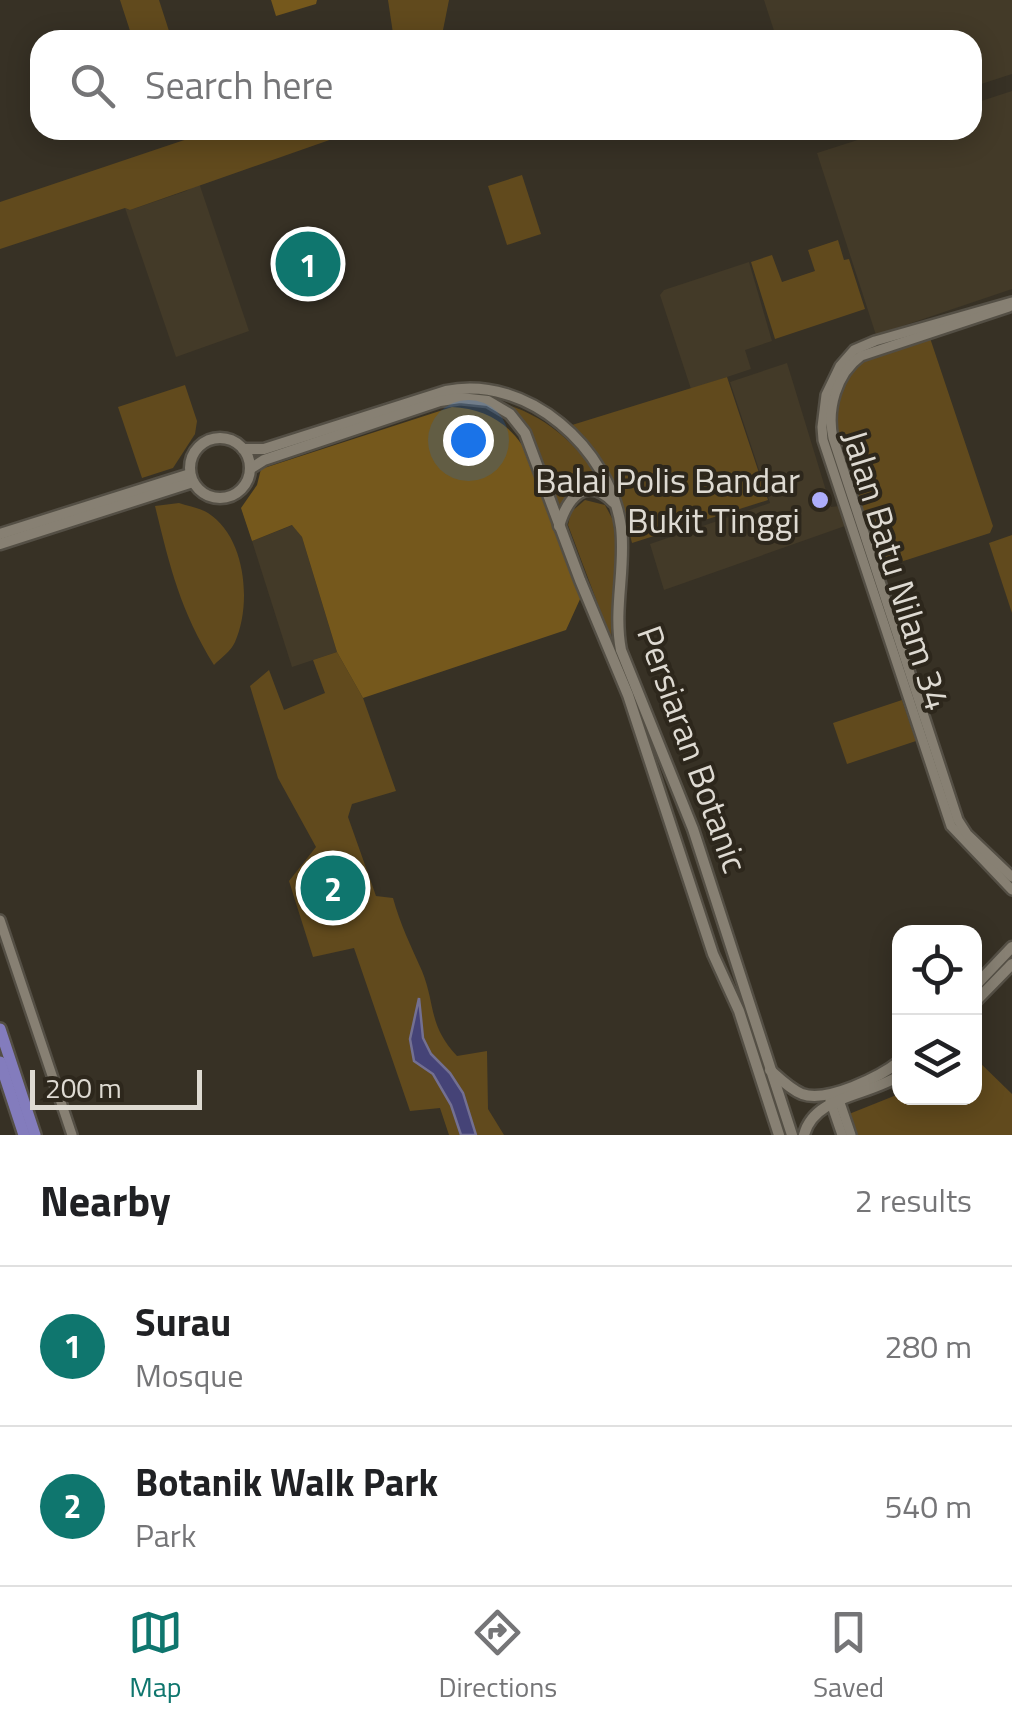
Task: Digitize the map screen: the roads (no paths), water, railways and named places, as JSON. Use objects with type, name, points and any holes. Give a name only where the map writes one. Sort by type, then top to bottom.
[{"type":"main road","name":"Persiaran Botanic","points":[[244,449],[264,449],[450,389],[478,388],[527,402],[555,419],[600,469],[617,506],[622,545],[620,650],[700,849],[792,1135]]},
{"type":"main road","name":"Persiaran Botanic","points":[[250,469],[264,460],[440,402],[460,398],[488,401],[510,414],[525,433],[628,695],[713,954],[739,1012],[780,1135]]},
{"type":"main road","points":[[209,439],[231,440],[244,449],[250,469],[244,486],[224,498],[206,495],[192,478],[192,456],[209,439]]},
{"type":"main road","points":[[0,534],[192,478]]},
{"type":"main road","points":[[0,544],[192,478]]},
{"type":"main road","points":[[559,526],[569,500],[579,493],[599,492],[617,506]]},
{"type":"main road","points":[[680,855],[684,840],[694,842],[700,849]]},
{"type":"main road","points":[[982,979],[1012,947]]},
{"type":"main road","points":[[982,995],[1012,964]]},
{"type":"main road","points":[[0,1030],[35,1135]]},
{"type":"main road","points":[[0,1062],[24,1135]]},
{"type":"main road","points":[[804,1135],[810,1119],[834,1098],[892,1066]]},
{"type":"main road","points":[[769,1069],[798,1092],[834,1098],[875,1089],[892,1079]]},
{"type":"street","name":"Jalan Batu Nilam 34","points":[[1012,304],[994,306],[854,350],[840,366],[828,390],[822,433],[865,567],[872,577],[961,828],[1012,876]]},
{"type":"street","name":"Jalan Batu Nilam 34","points":[[1012,304],[978,319],[867,353],[852,362],[831,409],[833,438],[872,577],[951,826],[1012,890]]},
{"type":"street","points":[[948,320],[972,314],[978,319],[994,306]]},
{"type":"street","points":[[831,409],[828,390],[842,380]]},
{"type":"street","points":[[928,735],[924,747],[936,756]]},
{"type":"street","points":[[983,850],[983,862],[995,861]]},
{"type":"street","points":[[0,920],[72,1135]]},
{"type":"street","points":[[834,1098],[842,1135]]},
{"type":"street","points":[[834,1098],[851,1135]]},
{"type":"place","name":"Surau","points":[[308,264]]},
{"type":"place","name":"Balai Polis Bandar Bukit Tinggi","points":[[820,500]]},
{"type":"place","name":"Botanik Walk Park","points":[[333,888]]}]
